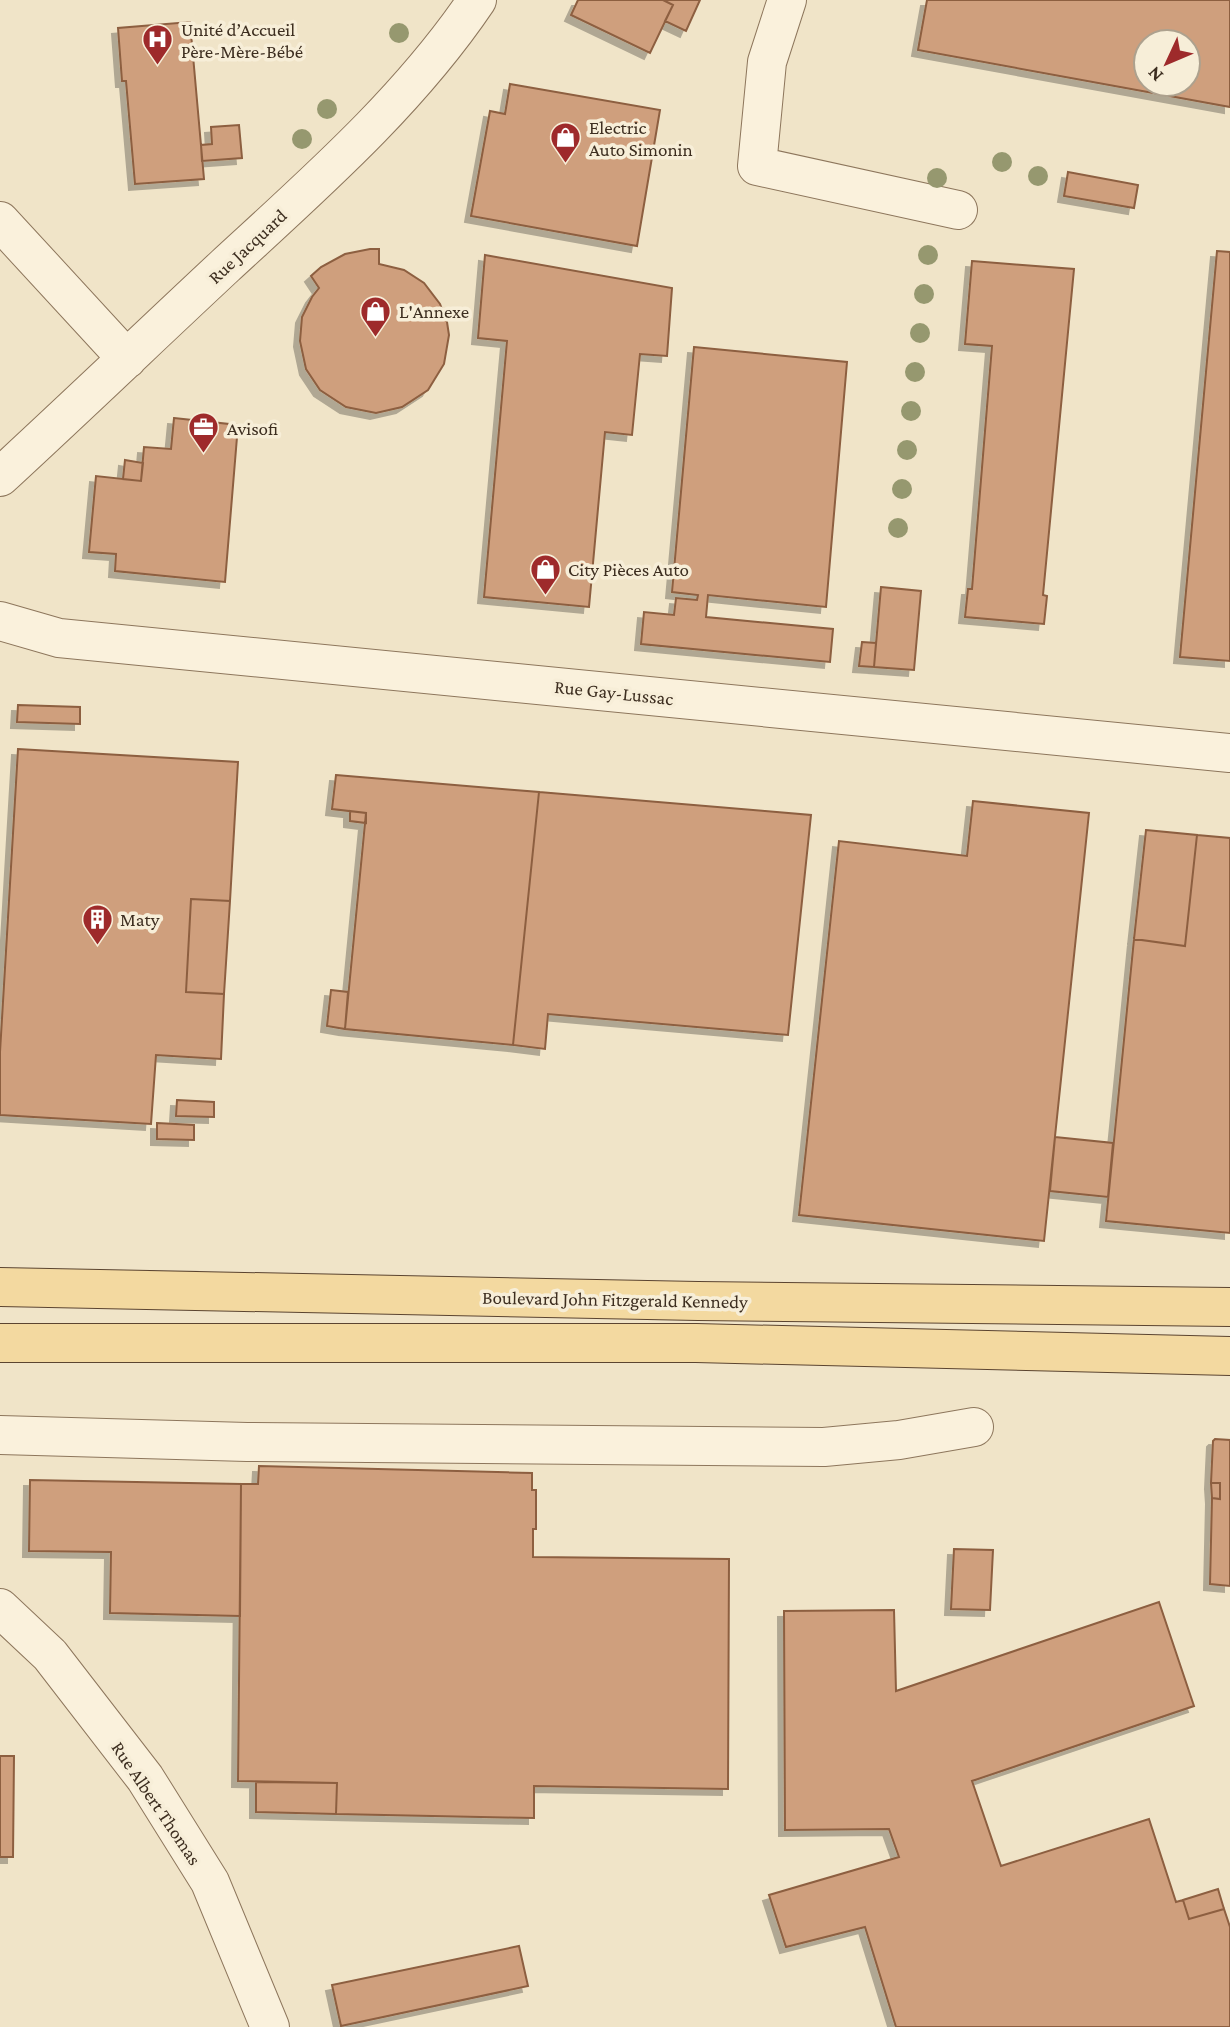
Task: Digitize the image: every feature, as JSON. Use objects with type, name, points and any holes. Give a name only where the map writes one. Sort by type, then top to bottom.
[{"type":"main road","name":"Boulevard John Fitzgerald Kennedy","points":[[0,1287],[698,1301],[1230,1307]]},
{"type":"main road","points":[[0,1343],[696,1343],[1230,1356]]},
{"type":"street","name":"Rue Jacquard","points":[[0,477],[284,213],[398,99],[464,20],[477,0]]},
{"type":"street","points":[[788,0],[767,62],[757,166],[958,210]]},
{"type":"street","points":[[0,220],[127,359]]},
{"type":"street","name":"Rue Gay-Lussac","points":[[0,621],[59,638],[1230,753]]},
{"type":"street","points":[[0,1435],[247,1442],[824,1447],[899,1440],[974,1427]]},
{"type":"street","name":"Rue Albert Thomas","points":[[0,1608],[50,1655],[145,1778],[210,1882],[270,2027]]},
{"type":"building","points":[[578,0],[663,0],[673,5],[650,53],[571,15]]},
{"type":"building","points":[[663,0],[700,0],[686,31],[665,21],[673,5]]},
{"type":"building","points":[[927,0],[1230,0],[1230,107],[1181,98],[1202,98],[1202,28],[1132,28],[1132,89],[918,50]]},
{"type":"building","points":[[190,22],[204,179],[135,184],[126,81],[122,81],[118,28]]},
{"type":"building","name":"Electric Auto Simonin","points":[[510,84],[660,110],[637,246],[471,216],[490,111],[505,114]]},
{"type":"building","points":[[239,125],[242,158],[202,161],[201,145],[212,144],[211,127]]},
{"type":"building","points":[[1068,172],[1138,185],[1134,208],[1064,196]]},
{"type":"building","points":[[379,249],[379,264],[404,270],[424,283],[440,304],[449,335],[444,364],[428,390],[402,407],[376,413],[346,407],[320,390],[306,369],[300,341],[302,317],[319,288],[311,276],[321,267],[345,254]]},
{"type":"building","points":[[1217,251],[1230,252],[1230,661],[1180,657]]},
{"type":"building","points":[[485,255],[672,288],[667,356],[640,354],[632,435],[605,432],[589,607],[484,597],[507,341],[478,338]]},
{"type":"building","points":[[972,261],[1074,269],[1043,595],[1047,596],[1044,624],[965,617],[968,589],[972,589],[992,346],[965,344]]},
{"type":"building","points":[[694,347],[847,362],[826,607],[708,595],[706,617],[833,629],[830,662],[641,644],[644,612],[674,615],[676,598],[697,600],[698,595],[672,592]]},
{"type":"building","points":[[174,418],[238,425],[225,582],[115,571],[116,554],[89,552],[96,476],[141,481],[144,447],[171,449]]},
{"type":"building","points":[[125,460],[143,463],[141,481],[123,479]]},
{"type":"building","points":[[881,587],[921,591],[914,670],[874,667]]},
{"type":"building","points":[[862,642],[876,643],[874,667],[859,666]]},
{"type":"building","points":[[18,705],[80,707],[80,724],[17,722]]},
{"type":"building","name":"Maty","points":[[18,749],[238,762],[230,901],[191,899],[186,992],[224,994],[221,1059],[156,1055],[151,1124],[0,1115],[0,1052]]},
{"type":"building","points":[[336,775],[539,792],[513,1045],[345,1029],[366,813],[332,809]]},
{"type":"building","points":[[539,792],[811,815],[788,1035],[548,1014],[545,1049],[513,1045]]},
{"type":"building","points":[[973,801],[1089,813],[1044,1241],[799,1215],[839,841],[967,856]]},
{"type":"building","points":[[350,811],[366,813],[366,823],[350,821]]},
{"type":"building","points":[[1146,830],[1197,835],[1185,946],[1134,939]]},
{"type":"building","points":[[1197,835],[1230,838],[1230,1233],[1106,1221],[1134,939],[1185,946]]},
{"type":"building","points":[[191,899],[230,901],[224,994],[186,992]]},
{"type":"building","points":[[331,990],[348,992],[345,1029],[327,1026]]},
{"type":"building","points":[[177,1100],[214,1102],[214,1117],[176,1116]]},
{"type":"building","points":[[157,1123],[194,1125],[194,1140],[157,1139]]},
{"type":"building","points":[[1055,1137],[1113,1143],[1108,1197],[1050,1191]]},
{"type":"building","points":[[1215,1439],[1230,1440],[1230,1586],[1210,1584],[1212,1498],[1220,1499],[1220,1483],[1211,1483]]},
{"type":"building","points":[[259,1466],[532,1473],[532,1490],[536,1490],[533,1557],[729,1559],[728,1789],[534,1786],[534,1818],[336,1814],[337,1783],[238,1781],[241,1484],[258,1484]]},
{"type":"building","points":[[30,1480],[241,1484],[240,1616],[110,1613],[111,1552],[29,1551]]},
{"type":"building","points":[[1211,1483],[1220,1483],[1220,1499],[1212,1498]]},
{"type":"building","points":[[954,1549],[993,1550],[990,1610],[951,1609]]},
{"type":"building","points":[[1159,1602],[1194,1706],[972,1781],[1001,1866],[1149,1819],[1176,1902],[1183,1900],[1189,1919],[1224,1909],[1230,1927],[1230,2027],[896,2027],[865,1927],[786,1947],[769,1895],[899,1857],[889,1829],[785,1830],[784,1611],[894,1610],[896,1691]]},
{"type":"building","points":[[0,1756],[14,1756],[13,1857],[0,1857]]},
{"type":"building","points":[[256,1782],[337,1783],[336,1814],[256,1812]]},
{"type":"building","points":[[1218,1889],[1224,1909],[1189,1919],[1183,1900]]},
{"type":"building","points":[[519,1946],[528,1986],[341,2026],[332,1985]]},
{"type":"place","name":"Unité d’Accueil Père-Mère-Bébé","points":[[158,67]]},
{"type":"place","name":"Electric Auto Simonin","points":[[566,165]]},
{"type":"place","name":"L'Annexe","points":[[376,338]]},
{"type":"place","name":"Avisofi","points":[[204,455]]},
{"type":"place","name":"City Pièces Auto","points":[[545,596]]},
{"type":"place","name":"Maty","points":[[97,946]]}]
